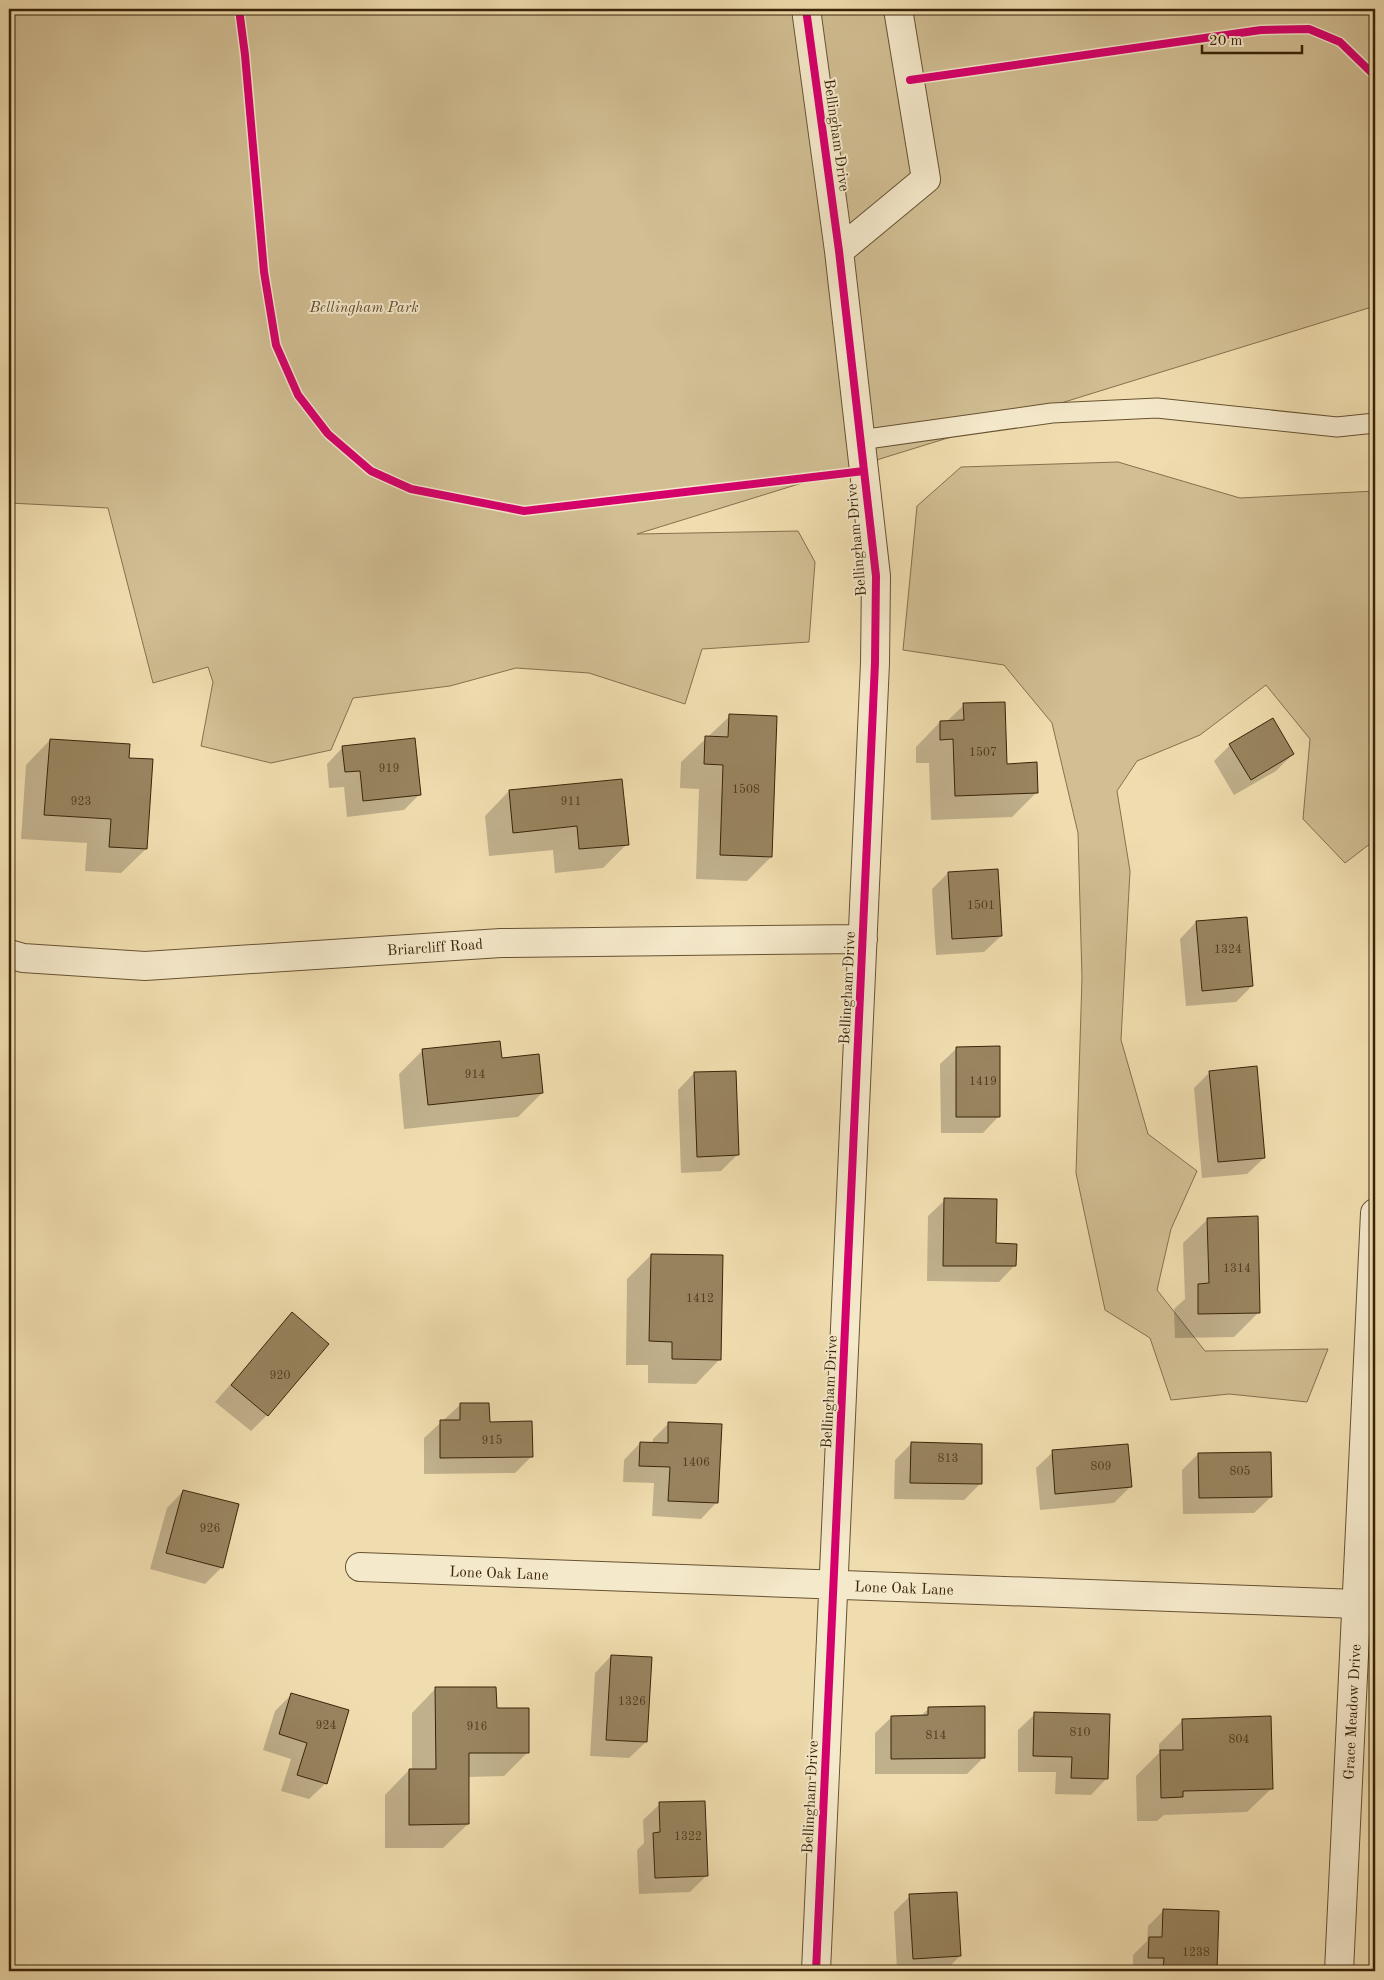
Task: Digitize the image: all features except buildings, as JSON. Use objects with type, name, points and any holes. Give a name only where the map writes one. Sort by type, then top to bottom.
[{"type":"street","name":"Bellingham Drive","points":[[806,9],[839,251],[876,576],[875,663],[816,1971]]},
{"type":"street","points":[[839,251],[926,179],[898,9]]},
{"type":"street","name":"Briarcliff Road","points":[[9,954],[23,958],[146,966],[501,943],[863,940]]},
{"type":"street","name":"Grace Meadow Drive","points":[[1339,1971],[1375,1213]]},
{"type":"street","name":"Lone Oak Lane","points":[[360,1567],[1357,1604]]},
{"type":"lane","points":[[860,440],[1052,413],[1157,408],[1337,427],[1375,423]]},
{"type":"green space","name":"Bellingham Park","points":[[9,9],[1375,9],[1375,306],[637,534],[798,531],[815,562],[809,642],[702,649],[685,704],[589,673],[516,668],[450,686],[353,698],[331,750],[271,763],[201,746],[213,682],[208,667],[153,683],[108,508],[9,503]]},
{"type":"green space","points":[[1118,462],[1240,498],[1375,491],[1375,840],[1345,863],[1303,819],[1310,739],[1266,685],[1200,735],[1137,761],[1117,791],[1130,871],[1121,1040],[1148,1134],[1197,1171],[1171,1229],[1157,1290],[1205,1351],[1328,1349],[1307,1402],[1229,1394],[1171,1400],[1150,1338],[1105,1310],[1076,1173],[1082,978],[1078,833],[1052,723],[1004,665],[903,650],[917,506],[961,467]]},
{"type":"cycle path","points":[[239,9],[245,55],[264,272],[276,345],[298,395],[328,434],[371,471],[411,489],[524,511],[864,471]]},
{"type":"cycle path","points":[[806,9],[839,251],[876,576],[875,663],[816,1971]]},
{"type":"cycle path","points":[[910,80],[1261,30],[1309,29],[1340,42],[1375,76]]}]
